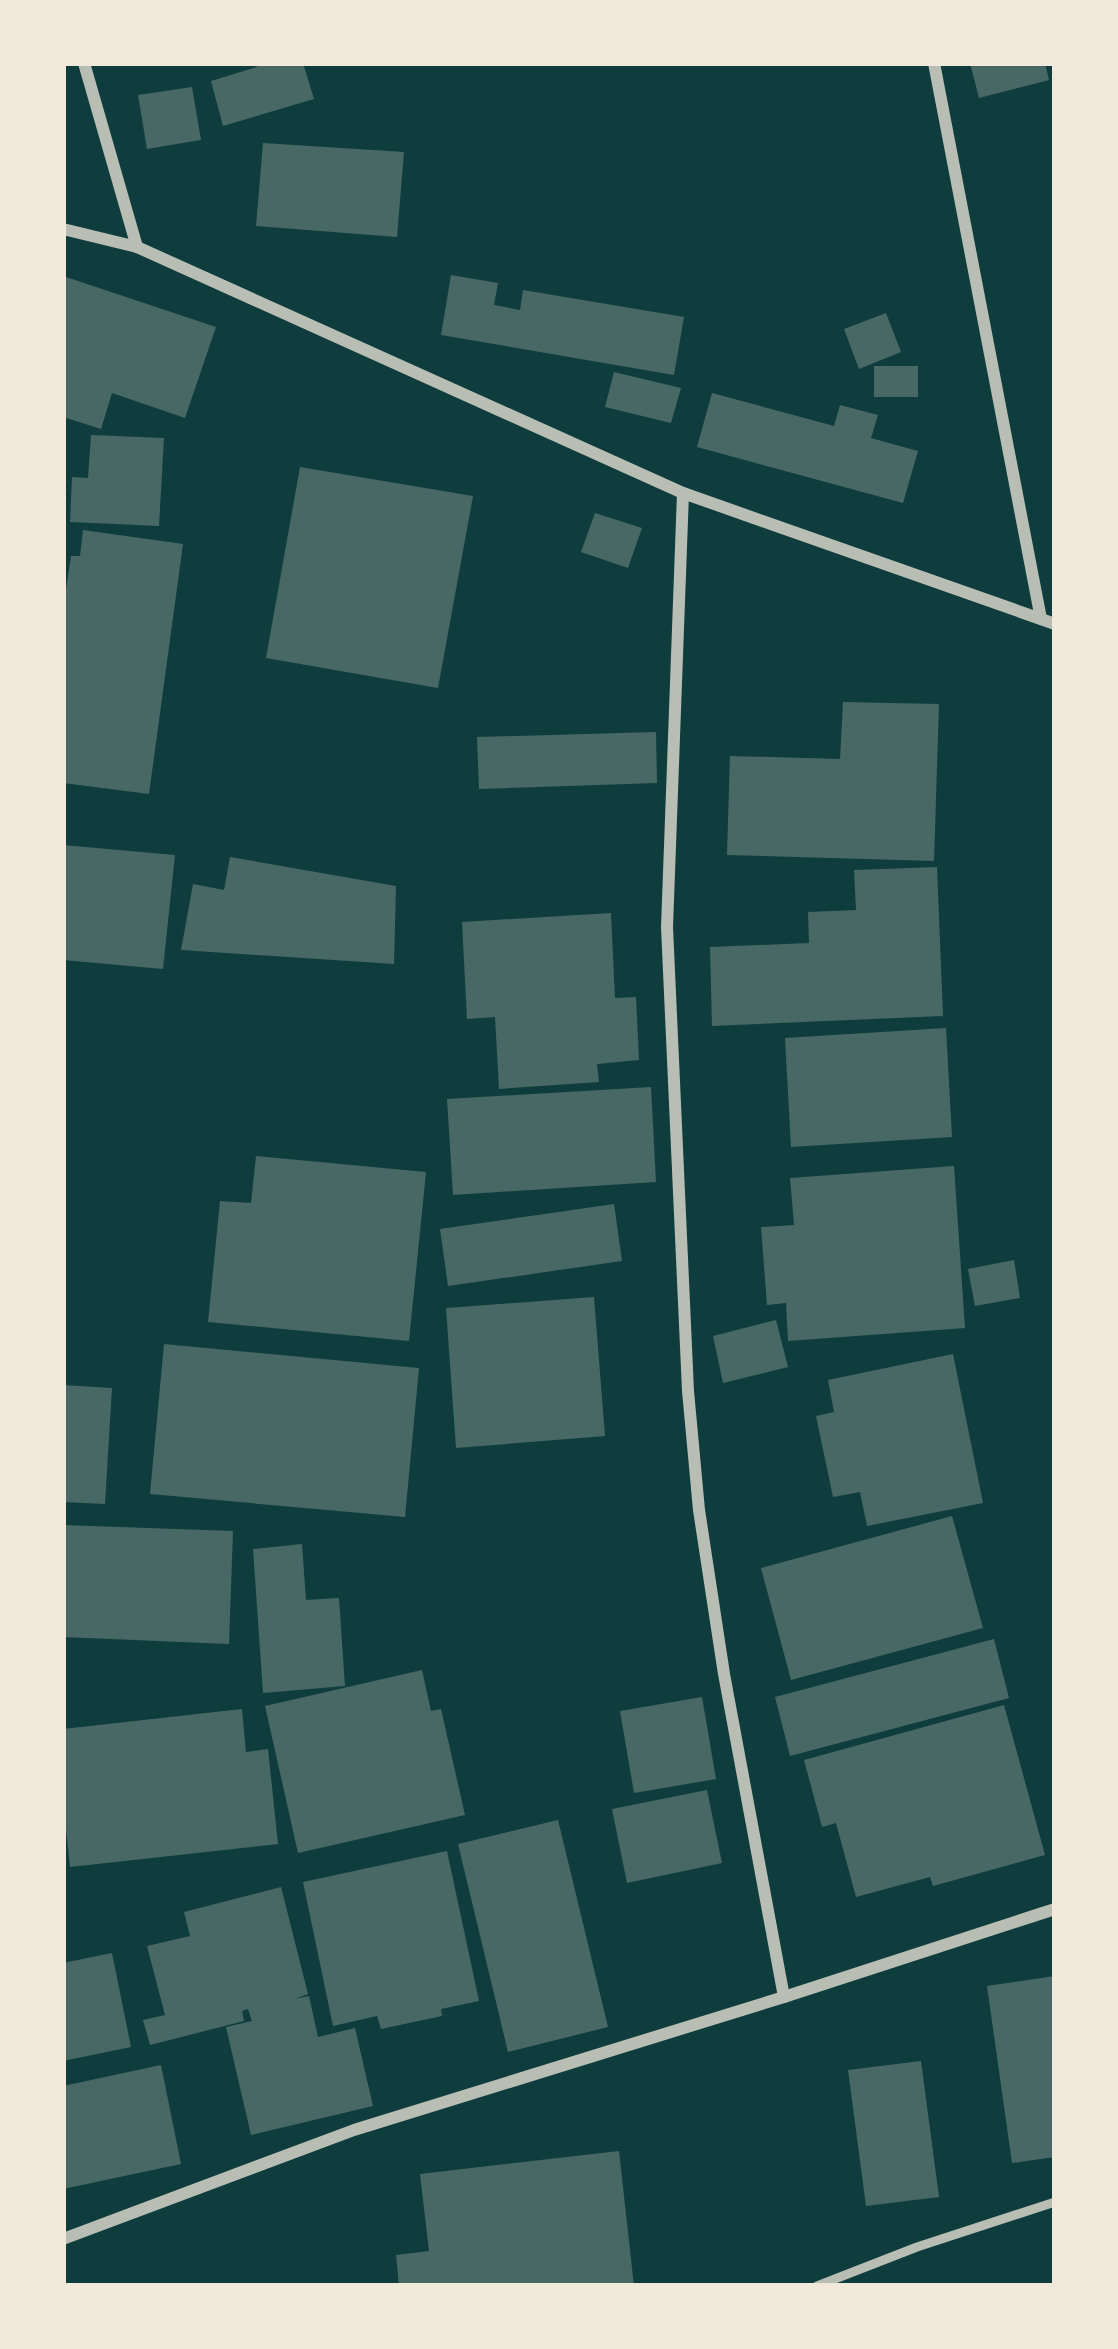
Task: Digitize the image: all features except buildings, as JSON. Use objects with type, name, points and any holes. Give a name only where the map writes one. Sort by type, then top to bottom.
[{"type":"street","points":[[84,63],[137,247]]},
{"type":"street","points":[[934,63],[1048,622]]},
{"type":"street","points":[[63,229],[137,247],[683,493],[1048,622]]},
{"type":"street","points":[[683,493],[667,927],[688,1391],[717,1627],[784,1996]]},
{"type":"street","points":[[63,2240],[354,2130],[1055,1909]]},
{"type":"lane","points":[[817,2286],[1055,2202]]}]
